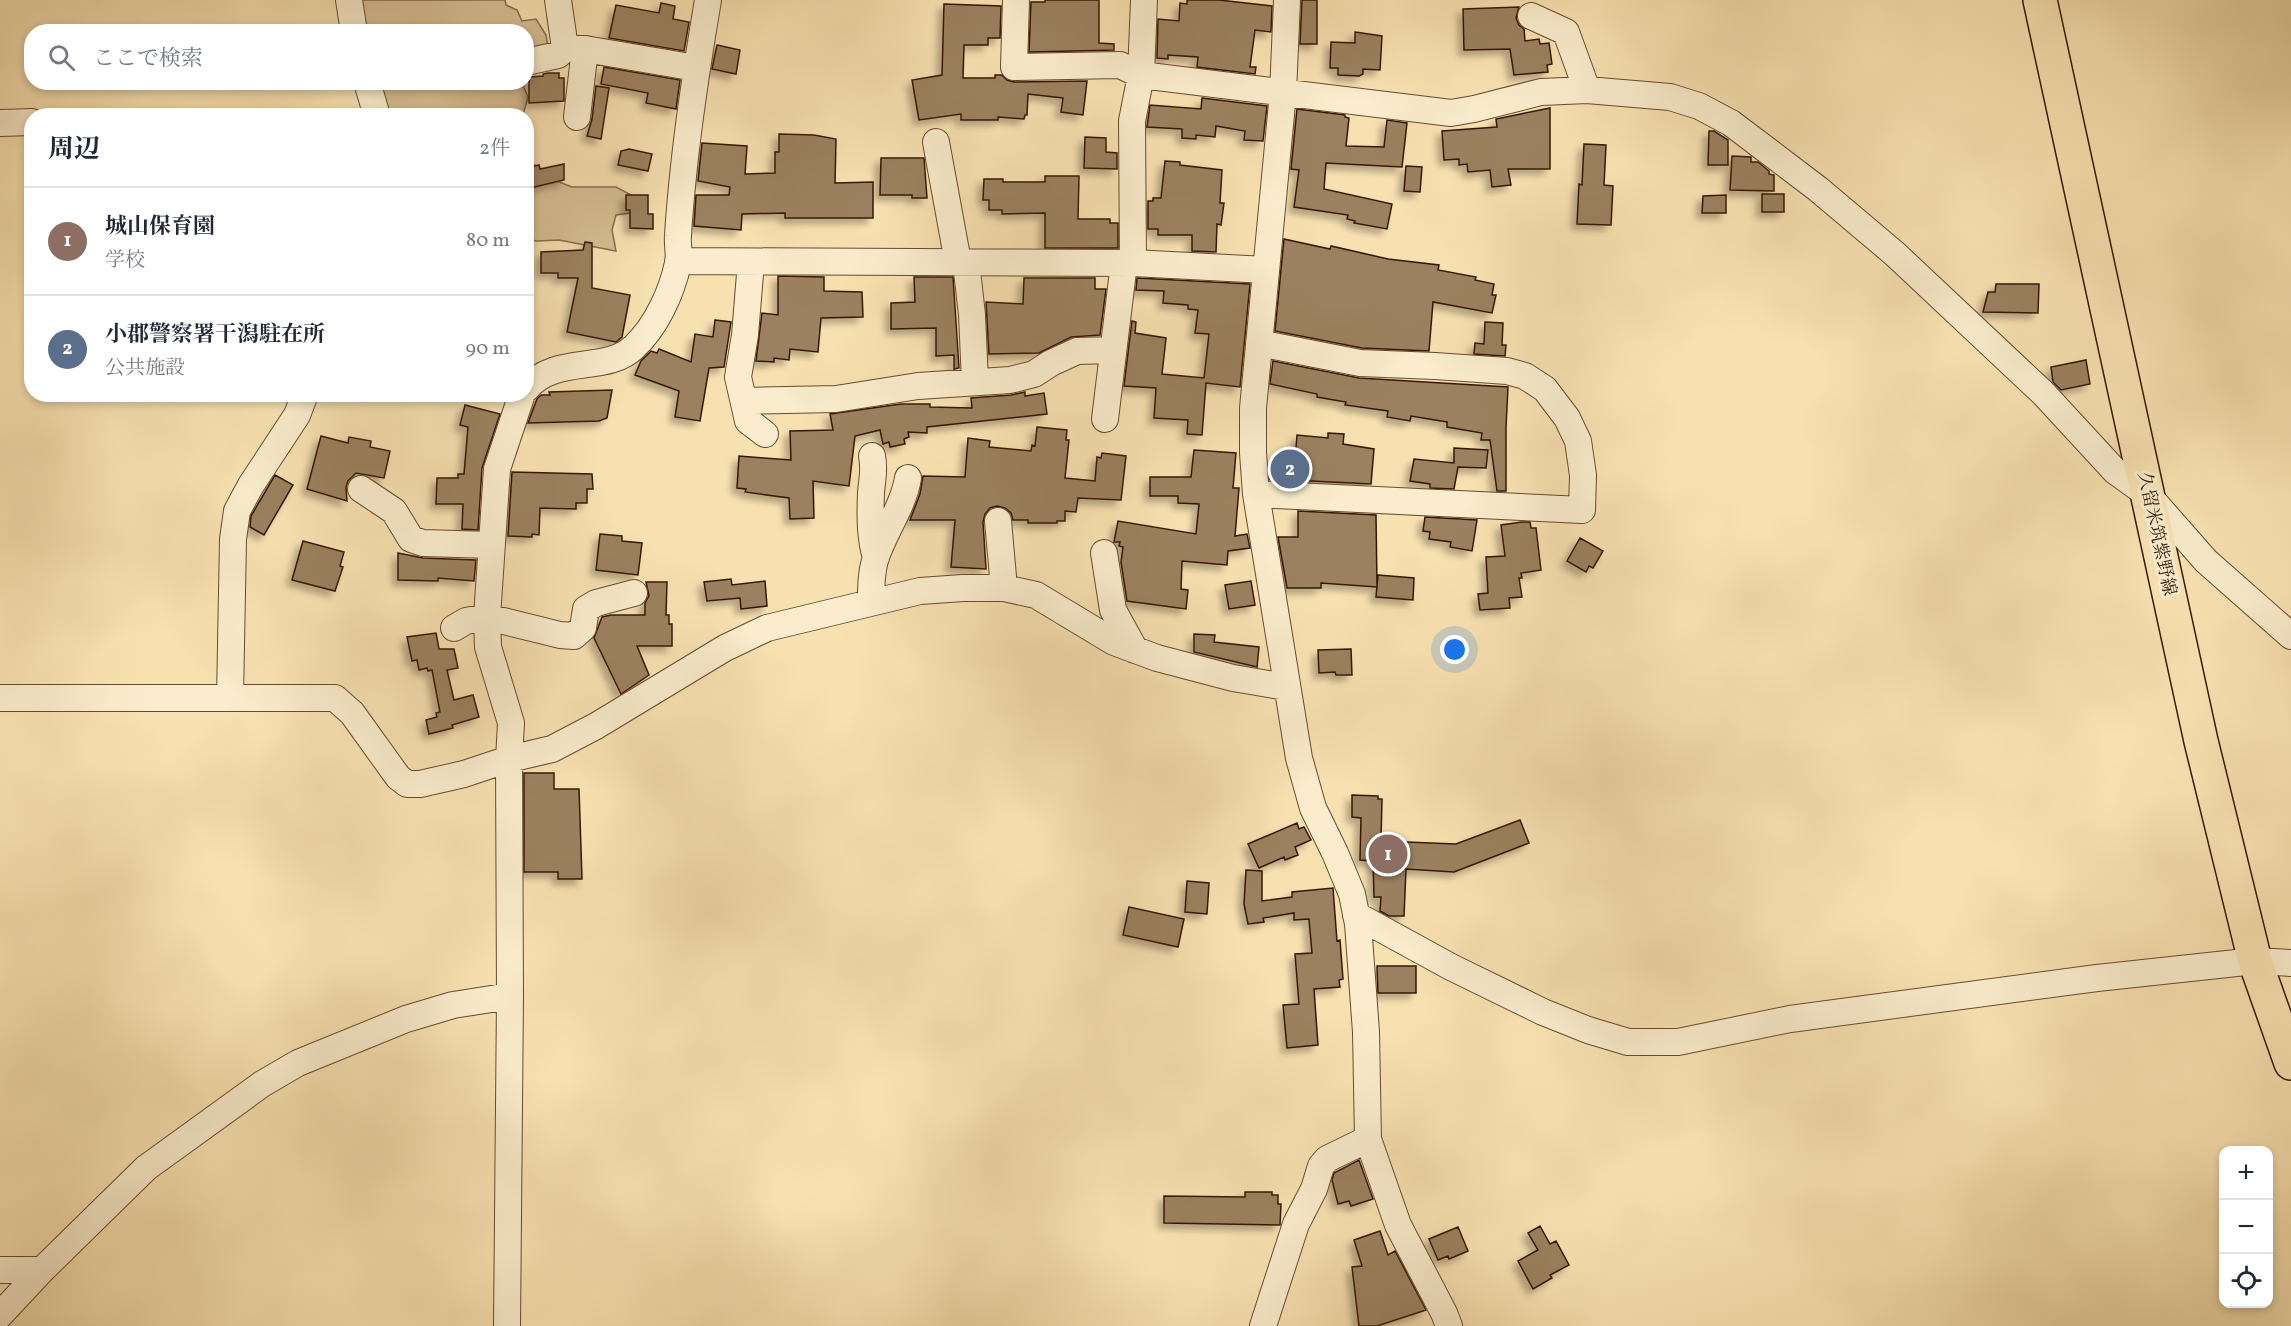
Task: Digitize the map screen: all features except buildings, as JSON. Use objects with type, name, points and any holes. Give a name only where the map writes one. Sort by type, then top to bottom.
[{"type":"main road","name":"久留米筑紫野線","points":[[2040,0],[2201,741],[2255,961],[2291,1063]]},
{"type":"street","points":[[349,0],[353,24]]},
{"type":"street","points":[[558,0],[575,49],[577,117]]},
{"type":"street","points":[[534,382],[552,370],[623,356],[635,346],[653,322],[669,293],[678,261],[677,238],[696,68],[708,0]]},
{"type":"street","points":[[1016,0],[1014,66],[1120,65],[1141,75],[1451,113],[1541,92],[1587,90],[1670,97],[1699,106],[1731,123],[1818,189],[1895,254],[2043,393],[2115,471],[2148,495],[2206,561],[2291,636]]},
{"type":"street","points":[[1105,419],[1113,350],[1129,263],[1132,120],[1141,75],[1144,0]]},
{"type":"street","points":[[1287,0],[1283,93],[1253,408],[1256,494],[1299,758],[1313,808],[1352,894],[1360,937],[1366,1032],[1368,1139],[1398,1225],[1449,1326]]},
{"type":"street","points":[[1531,16],[1566,32],[1587,90]]},
{"type":"street","points":[[534,60],[575,49],[696,68]]},
{"type":"street","points":[[369,90],[375,108]]},
{"type":"street","points":[[0,123],[24,122]]},
{"type":"street","points":[[936,142],[972,315],[975,382]]},
{"type":"street","points":[[678,261],[1129,263],[1266,270]]},
{"type":"street","points":[[751,262],[745,335],[738,377],[748,421],[765,434]]},
{"type":"street","points":[[1256,494],[1582,510],[1583,475],[1578,441],[1567,418],[1545,389],[1525,376],[1507,371],[1360,363],[1259,343]]},
{"type":"street","points":[[744,401],[836,399],[918,386],[1010,381],[1034,374],[1077,351],[1113,350]]},
{"type":"street","points":[[230,698],[233,539],[237,511],[251,485],[297,415],[302,402]]},
{"type":"street","points":[[507,1326],[511,723],[488,647],[488,617],[497,469],[521,402]]},
{"type":"street","points":[[872,456],[875,470],[871,538],[876,558]]},
{"type":"street","points":[[871,602],[876,558],[905,495],[908,478]]},
{"type":"street","points":[[360,489],[394,511],[411,538],[423,543],[491,545]]},
{"type":"street","points":[[998,521],[1004,588]]},
{"type":"street","points":[[1104,553],[1113,610],[1136,650]]},
{"type":"street","points":[[0,698],[335,698],[352,713],[398,777],[407,784],[420,784],[552,749],[725,648],[768,628],[920,591],[963,588],[1004,588],[1036,595],[1114,642],[1157,658],[1233,678],[1287,687]]},
{"type":"street","points":[[454,628],[466,621],[488,617],[560,635],[574,636],[583,628],[586,609],[596,603],[634,592]]},
{"type":"street","points":[[1356,915],[1451,968],[1544,1012],[1588,1030],[1628,1042],[1678,1042],[1790,1019],[2097,978],[2255,961],[2291,963]]},
{"type":"street","points":[[0,1315],[42,1270],[146,1168],[262,1084],[298,1063],[406,1019],[453,1005],[510,996]]},
{"type":"street","points":[[1263,1326],[1296,1224],[1314,1189],[1321,1166],[1334,1155],[1368,1139]]},
{"type":"street","points":[[0,1270],[42,1270]]},
{"type":"shaded area","points":[[360,0],[505,0],[506,5],[517,10],[522,21],[536,19],[546,35],[548,47],[534,59],[534,24],[363,24]]},
{"type":"shaded area","points":[[381,90],[525,90],[528,97],[525,108],[385,108]]},
{"type":"shaded area","points":[[534,164],[549,178],[572,187],[616,187],[635,197],[637,212],[616,215],[612,230],[616,251],[559,240],[534,240]]},
{"type":"place","name":"小郡警察署干潟駐在所","points":[[1290,469]]},
{"type":"place","name":"城山保育園","points":[[1388,854]]}]
